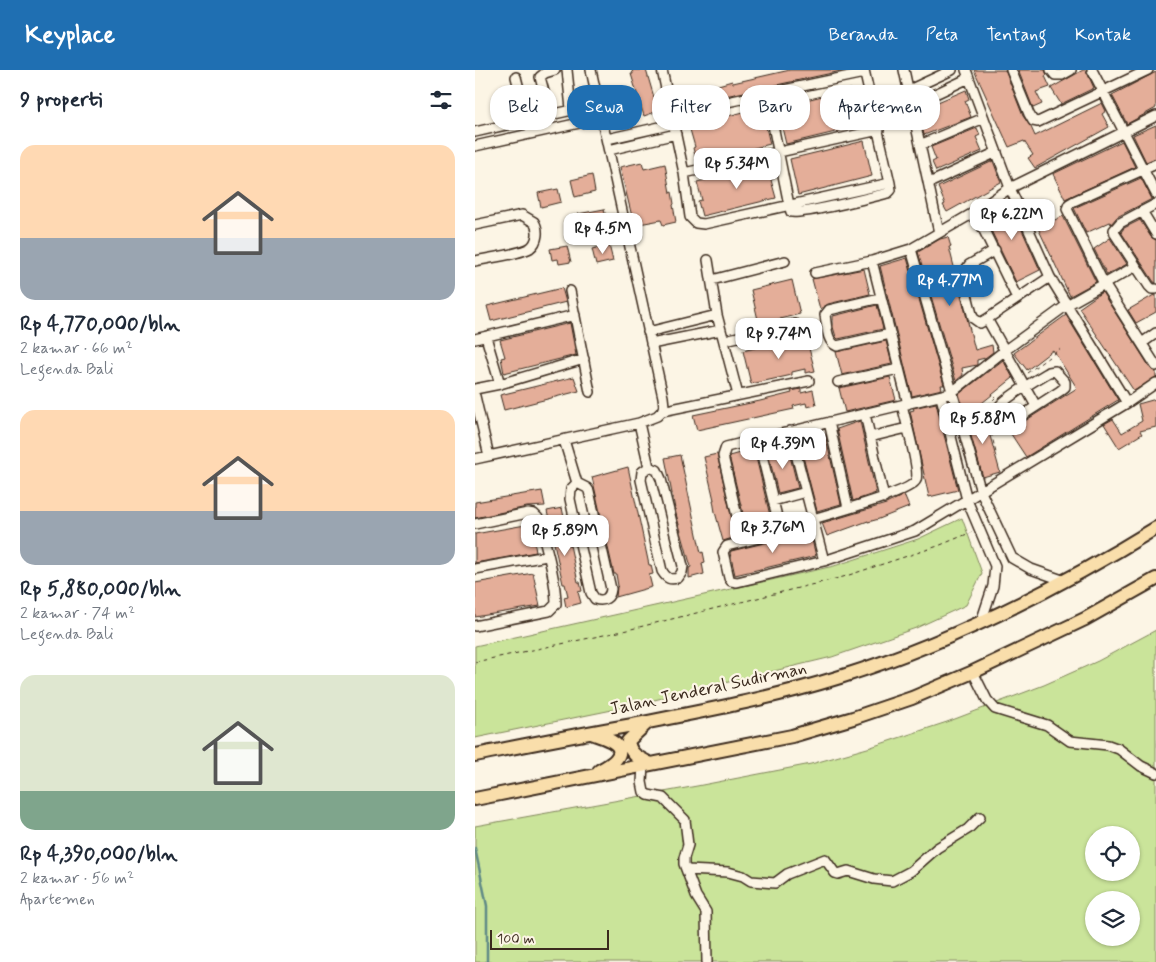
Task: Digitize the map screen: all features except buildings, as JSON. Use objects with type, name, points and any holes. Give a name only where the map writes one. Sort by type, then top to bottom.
[{"type":"highway","name":"Jalan Jenderal Sudirman","points":[[475,756],[727,707],[840,677],[913,651],[981,622],[1065,581],[1156,528]]},
{"type":"highway","points":[[475,799],[792,736],[853,718],[911,698],[973,672],[1085,618],[1156,579]]},
{"type":"highway","points":[[647,764],[633,755],[628,742],[648,722]]},
{"type":"highway","points":[[588,733],[613,741],[618,746],[619,752],[616,759],[593,775]]},
{"type":"street","points":[[542,85],[540,77],[545,73],[555,70]]},
{"type":"street","points":[[567,70],[569,85]]},
{"type":"street","points":[[591,70],[595,85]]},
{"type":"street","points":[[662,70],[665,85]]},
{"type":"street","points":[[904,70],[908,85]]},
{"type":"street","points":[[920,85],[953,70]]},
{"type":"street","points":[[1011,70],[1029,114],[1033,121],[1038,122],[1148,70]]},
{"type":"street","points":[[1051,70],[1055,75],[1061,75],[1071,70]]},
{"type":"street","points":[[1092,70],[1156,194]]},
{"type":"street","points":[[809,85],[864,72],[867,85]]},
{"type":"street","points":[[940,90],[968,74],[1010,188],[1050,277],[1127,403]]},
{"type":"street","points":[[517,77],[519,85]]},
{"type":"street","points":[[815,273],[872,261],[911,249],[975,212],[1010,188],[1156,116]]},
{"type":"street","points":[[920,145],[984,118]]},
{"type":"street","points":[[607,139],[652,125]]},
{"type":"street","points":[[475,146],[567,126]]},
{"type":"street","points":[[475,132],[490,129]]},
{"type":"street","points":[[605,130],[663,397],[664,406],[662,412]]},
{"type":"street","points":[[674,130],[684,173],[690,217],[696,223],[704,224],[890,184],[879,130],[684,173]]},
{"type":"street","points":[[774,130],[789,205]]},
{"type":"street","points":[[917,130],[939,233]]},
{"type":"street","points":[[609,150],[675,134]]},
{"type":"street","points":[[929,183],[997,152]]},
{"type":"street","points":[[1156,164],[1074,200],[1067,209],[1104,284],[1156,366]]},
{"type":"street","points":[[1156,204],[1120,223],[1114,230],[1149,286],[1152,289],[1156,289]]},
{"type":"street","points":[[1142,211],[1156,234]]},
{"type":"street","points":[[975,212],[1017,298]]},
{"type":"street","points":[[475,224],[522,215],[534,222],[537,234],[534,244],[527,250],[475,261]]},
{"type":"street","points":[[911,249],[981,492],[1012,558],[1031,569],[1065,581]]},
{"type":"street","points":[[995,250],[969,265],[962,275],[973,318],[980,322],[1050,277]]},
{"type":"street","points":[[708,260],[717,315],[738,395]]},
{"type":"street","points":[[712,280],[785,261]]},
{"type":"street","points":[[872,261],[899,369],[907,428],[917,478],[915,483],[883,498],[848,508],[814,522],[781,533],[727,546],[723,552],[729,578],[733,582],[824,561],[915,532],[1127,403],[1156,383]]},
{"type":"street","points":[[743,542],[723,456],[726,447],[941,397],[951,393],[1067,305],[1136,266]]},
{"type":"street","points":[[570,291],[590,392]]},
{"type":"street","points":[[880,298],[829,310],[825,315],[829,339],[831,343],[837,346],[890,334]]},
{"type":"street","points":[[475,339],[575,315]]},
{"type":"street","points":[[648,332],[717,315]]},
{"type":"street","points":[[987,319],[1036,406]]},
{"type":"street","points":[[725,340],[795,324]]},
{"type":"street","points":[[651,344],[721,330]]},
{"type":"street","points":[[1141,343],[1156,334]]},
{"type":"street","points":[[486,337],[500,384]]},
{"type":"street","points":[[475,390],[584,359]]},
{"type":"street","points":[[838,382],[899,369]]},
{"type":"street","points":[[1055,370],[1065,382],[1065,387],[1036,406],[1009,424],[1003,425],[997,415],[1000,405],[1049,372],[1055,370]]},
{"type":"street","points":[[476,455],[489,456],[564,440],[639,423],[662,412],[809,381]]},
{"type":"street","points":[[475,396],[489,456]]},
{"type":"street","points":[[941,397],[967,500],[995,566],[993,586],[981,622]]},
{"type":"street","points":[[865,414],[883,498]]},
{"type":"street","points":[[829,422],[848,508]]},
{"type":"street","points":[[639,423],[649,466]]},
{"type":"street","points":[[870,437],[907,428]]},
{"type":"street","points":[[790,431],[824,561]]},
{"type":"street","points":[[758,439],[781,533]]},
{"type":"street","points":[[564,440],[577,483],[589,491],[611,589],[611,594],[607,598],[598,600],[591,593],[570,499],[571,489],[577,483]]},
{"type":"street","points":[[649,466],[657,470],[661,478],[683,566],[678,578],[671,580],[665,578],[662,571],[641,480],[643,472],[649,466]]},
{"type":"street","points":[[773,501],[806,492]]},
{"type":"street","points":[[475,524],[528,513],[535,514],[538,518],[556,596],[556,604],[549,611],[475,626]]},
{"type":"street","points":[[475,569],[547,556]]},
{"type":"street","points":[[995,566],[1012,558]]},
{"type":"street","points":[[973,672],[987,700],[995,709],[1047,726],[1070,740],[1108,745],[1119,749],[1141,766],[1156,774]]},
{"type":"street","points":[[647,764],[642,782],[644,792],[648,795],[663,798],[685,820],[688,846],[684,858],[696,896],[706,912],[707,962]]},
{"type":"street","points":[[687,870],[736,873],[751,881],[775,883],[787,874],[825,859],[838,874],[848,871],[892,882],[911,871],[937,848],[968,829],[980,817]]},
{"type":"path","points":[[992,400],[986,410],[986,416],[996,453]]},
{"type":"path","points":[[475,662],[623,632],[843,577],[938,546],[980,529]]},
{"type":"green space","points":[[962,518],[982,573],[966,605],[916,628],[832,657],[617,709],[475,738],[475,646],[834,566],[918,539]]},
{"type":"green space","points":[[1156,630],[1156,962],[475,962],[475,826],[811,764],[947,722],[1044,685],[1098,661]]},
{"type":"waterway","points":[[475,848],[487,906],[487,962]]}]
